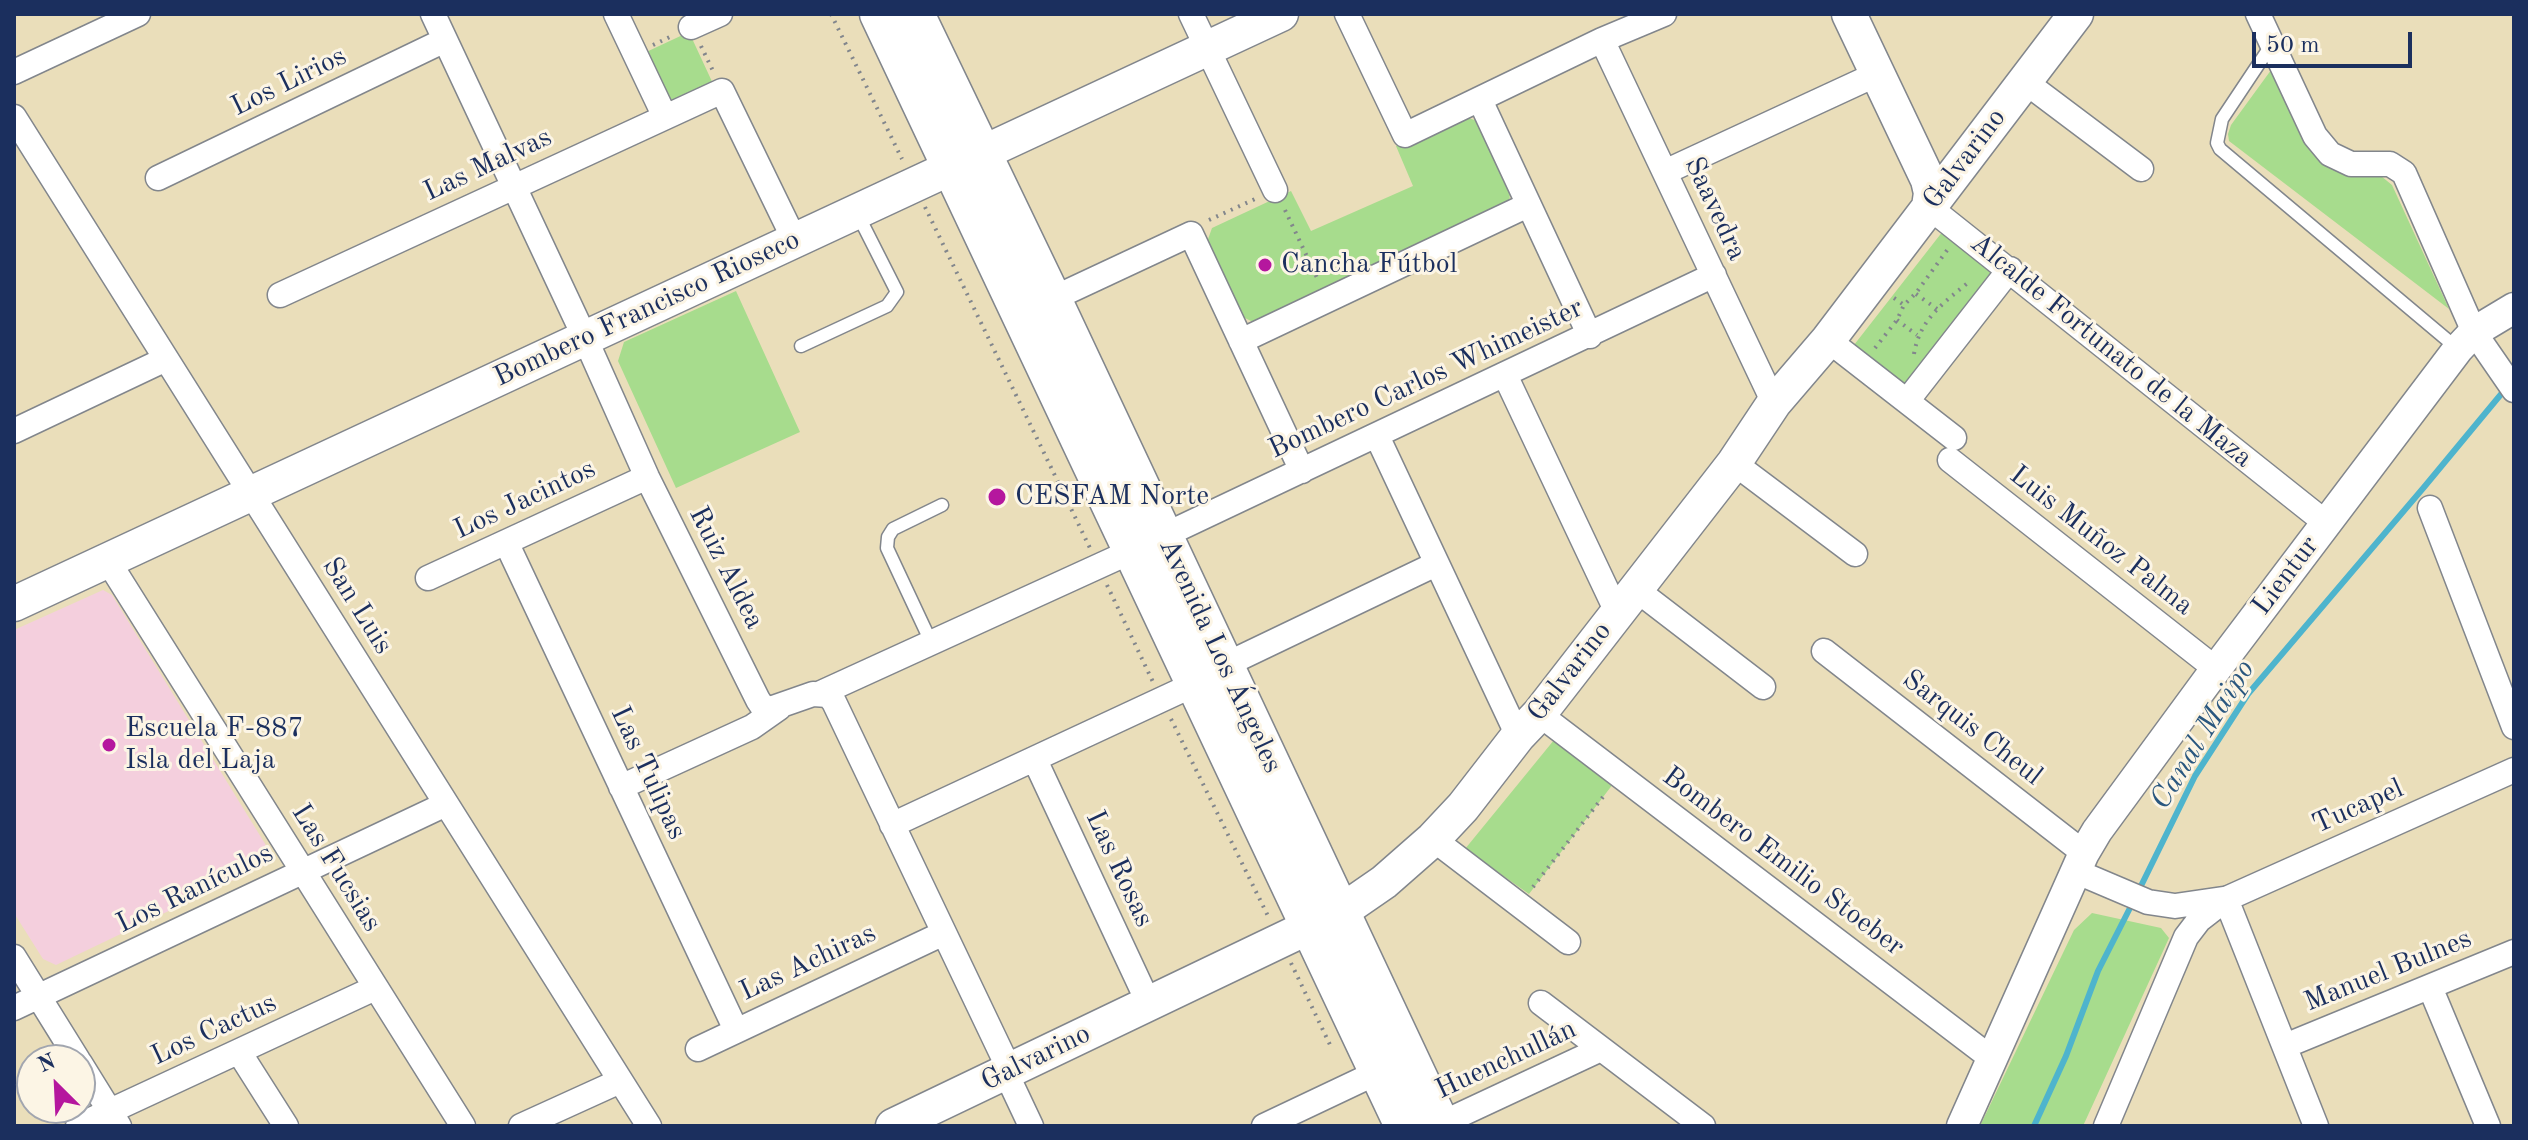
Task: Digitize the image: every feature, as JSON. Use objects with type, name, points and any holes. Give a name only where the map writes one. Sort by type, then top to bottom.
[{"type":"main road","name":"Avenida Los Ángeles","points":[[879,14],[1052,299],[1148,543]]},
{"type":"main road","name":"Avenida Los Ángeles","points":[[915,14],[966,161],[1326,919],[1430,1126]]},
{"type":"main road","name":"Bombero Francisco Rioseco","points":[[14,604],[1281,14]]},
{"type":"main road","points":[[1849,14],[1920,165],[1931,193],[1929,207]]},
{"type":"main road","name":"Galvarino","points":[[893,1126],[1326,919],[1384,882],[1433,839],[1463,807],[1628,601],[1734,463],[1774,403],[1828,340],[2076,14]]},
{"type":"main road","points":[[1920,165],[1937,181],[1956,171]]},
{"type":"main road","name":"Avenida Los Ángeles","points":[[1326,919],[1378,1072],[1430,1126]]},
{"type":"street","points":[[14,72],[138,14]]},
{"type":"street","name":"Ruiz Aldea","points":[[433,14],[647,477],[758,700],[762,706],[779,708]]},
{"type":"street","points":[[616,14],[665,117]]},
{"type":"street","points":[[691,27],[720,14]]},
{"type":"street","points":[[1191,14],[1275,190]]},
{"type":"street","points":[[1347,14],[1405,135],[1602,40],[1627,22],[1664,14]]},
{"type":"street","points":[[2258,14],[2315,136],[2330,154],[2351,164],[2390,164],[2404,173],[2466,340],[2496,365],[2514,390]]},
{"type":"street","name":"Los Lirios","points":[[158,178],[445,40]]},
{"type":"street","name":"Saavedra","points":[[1602,40],[1774,403]]},
{"type":"street","points":[[1665,172],[1877,74]]},
{"type":"street","points":[[2024,81],[2141,169]]},
{"type":"street","points":[[722,91],[795,241]]},
{"type":"street","name":"Las Malvas","points":[[280,295],[722,91]]},
{"type":"street","points":[[1480,100],[1590,336]]},
{"type":"street","name":"San Luis","points":[[14,117],[649,1126]]},
{"type":"street","points":[[1241,341],[1528,205]]},
{"type":"street","name":"Alcalde Fortunato de la Maza","points":[[1929,207],[2326,523]]},
{"type":"street","points":[[1052,299],[1191,234],[1302,471]]},
{"type":"street","points":[[1907,401],[2010,269]]},
{"type":"street","name":"Bombero Carlos Whimeister","points":[[821,693],[1377,436],[1714,275]]},
{"type":"street","name":"Lientur","points":[[1962,1126],[2079,862],[2216,669],[2466,340],[2514,308]]},
{"type":"street","name":"Luis Muñoz Palma","points":[[1828,340],[1907,401],[1952,449],[2216,669]]},
{"type":"street","points":[[17,424],[166,359]]},
{"type":"street","points":[[1505,375],[1628,601],[1763,687]]},
{"type":"street","name":"Bombero Emilio Stoeber","points":[[1377,436],[1436,564],[1529,725],[1619,775],[1991,1058]]},
{"type":"street","points":[[1734,463],[1855,554]]},
{"type":"street","name":"Los Jacintos","points":[[428,578],[647,477]]},
{"type":"street","points":[[2430,508],[2514,727]]},
{"type":"street","name":"Las Tulipas","points":[[506,542],[736,1030]]},
{"type":"street","name":"Las Fucsias","points":[[108,561],[463,1126]]},
{"type":"street","points":[[892,825],[1035,760],[1436,564]]},
{"type":"street","name":"Sarquis Cheul","points":[[1824,651],[2079,862]]},
{"type":"street","points":[[621,787],[752,727],[779,708],[813,694],[828,695],[944,933],[1031,1126]]},
{"type":"street","name":"Las Rosas","points":[[1035,760],[1149,1004]]},
{"type":"street","name":"Tucapel","points":[[2111,1123],[2186,937],[2199,920],[2226,899],[2514,770]]},
{"type":"street","name":"Los Ranículos","points":[[14,1008],[446,804]]},
{"type":"street","points":[[1433,839],[1568,942]]},
{"type":"street","name":"Tucapel","points":[[2079,862],[2137,898],[2175,906],[2226,899]]},
{"type":"street","points":[[2226,899],[2316,1126]]},
{"type":"street","name":"Las Achiras","points":[[698,1049],[944,933]]},
{"type":"street","name":"Manuel Bulnes","points":[[2285,1046],[2514,952]]},
{"type":"street","points":[[14,957],[68,1044]]},
{"type":"street","points":[[2430,987],[2488,1126]]},
{"type":"street","name":"Los Cactus","points":[[78,1126],[114,1119],[239,1052],[375,988]]},
{"type":"street","name":"Huenchullán","points":[[1541,1003],[1703,1126]]},
{"type":"street","name":"Huenchullán","points":[[1430,1126],[1601,1049]]},
{"type":"street","points":[[239,1052],[286,1126]]},
{"type":"street","points":[[1264,1126],[1378,1072]]},
{"type":"street","points":[[521,1126],[620,1081]]},
{"type":"street","points":[[96,1090],[114,1119]]},
{"type":"lane","points":[[2272,44],[2222,119],[2217,143],[2220,149],[2466,340]]},
{"type":"lane","points":[[801,346],[887,306],[897,292],[856,212]]},
{"type":"lane","points":[[931,642],[887,548],[893,529],[942,505]]},
{"type":"path","points":[[634,53],[691,27],[722,91]]},
{"type":"path","points":[[1191,234],[1199,225],[1275,190],[1327,300]]},
{"type":"path","points":[[1861,366],[1955,241],[1960,230]]},
{"type":"path","points":[[1871,283],[1904,305]]},
{"type":"path","points":[[1916,293],[1937,309]]},
{"type":"path","points":[[1897,320],[1917,335]]},
{"type":"path","points":[[1520,905],[1619,775]]},
{"type":"shaded area","name":"Escuela F-887 Isla del Laja","points":[[103,590],[112,595],[275,860],[56,965],[43,959],[14,913],[14,630]]},
{"type":"green space","points":[[689,32],[715,88],[669,110],[642,54]]},
{"type":"green space","points":[[2274,66],[2330,166],[2346,175],[2381,176],[2392,185],[2449,309],[2229,141],[2231,125]]},
{"type":"green space","points":[[1461,115],[1477,121],[1510,192],[1509,206],[1259,325],[1243,317],[1207,242],[1212,228],[1291,191],[1311,231],[1413,186],[1396,146]]},
{"type":"green space","points":[[1943,231],[1994,271],[1904,385],[1854,345]]},
{"type":"green space","points":[[736,291],[800,432],[676,488],[618,361],[624,342]]},
{"type":"green space","points":[[1554,740],[1613,784],[1529,894],[1465,849]]},
{"type":"green space","points":[[2092,913],[2161,928],[2169,938],[2083,1126],[1980,1126],[2074,930]]},
{"type":"waterway","name":"Canal Maipo","points":[[2138,892],[2195,776],[2248,694],[2507,387]]},
{"type":"waterway","name":"Canal Maipo","points":[[2034,1126],[2066,1056],[2098,971],[2133,902]]},
{"type":"place","name":"Cancha Fútbol","points":[[1265,265]]},
{"type":"place","name":"CESFAM Norte","points":[[997,497]]},
{"type":"place","name":"Escuela F-887 Isla del Laja","points":[[109,745]]}]
